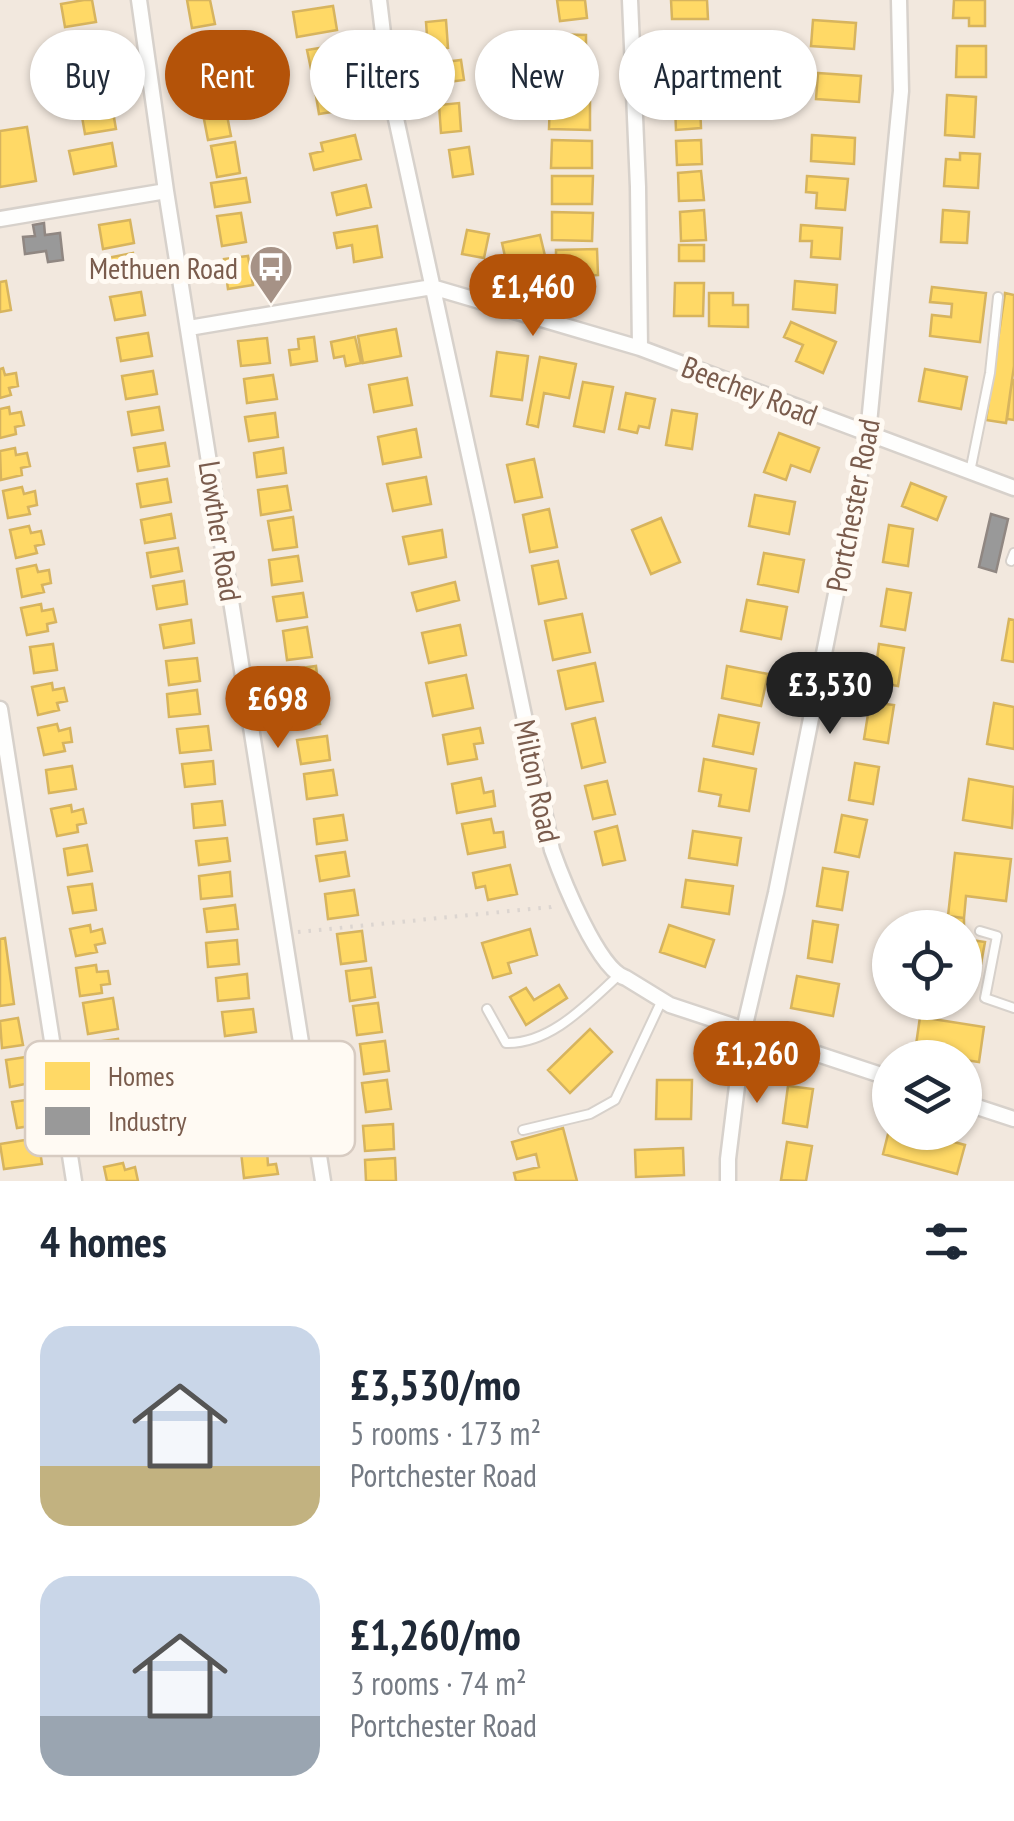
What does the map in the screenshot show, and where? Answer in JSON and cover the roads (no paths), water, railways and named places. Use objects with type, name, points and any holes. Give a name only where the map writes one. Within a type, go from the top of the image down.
[{"type":"street","name":"Lowther Road","points":[[139,0],[301,1041]]},
{"type":"street","points":[[380,0],[390,90],[432,287]]},
{"type":"street","points":[[630,0],[640,348]]},
{"type":"street","name":"Portchester Road","points":[[728,1181],[744,1029],[776,893],[868,434],[901,91],[899,0]]},
{"type":"street","points":[[0,219],[166,191]]},
{"type":"street","name":"Beechey Road","points":[[189,328],[432,287],[640,348],[1014,488]]},
{"type":"street","name":"Milton Road","points":[[432,287],[552,850],[569,899],[618,976],[670,1005],[872,1072]]},
{"type":"street","points":[[0,709],[52,1041]]},
{"type":"street","points":[[982,1109],[1014,1119]]},
{"type":"street","points":[[70,1156],[74,1181]]},
{"type":"street","name":"Lowther Road","points":[[319,1156],[323,1181]]},
{"type":"lane","points":[[970,472],[990,372],[998,297]]},
{"type":"lane","points":[[982,931],[997,936],[985,998],[1014,1008]]},
{"type":"lane","points":[[487,1009],[506,1043],[519,1043],[564,1024],[618,976]]},
{"type":"lane","points":[[522,1130],[590,1114],[616,1100],[662,1000]]},
{"type":"place","name":"Methuen Road","points":[[271,305]]}]
